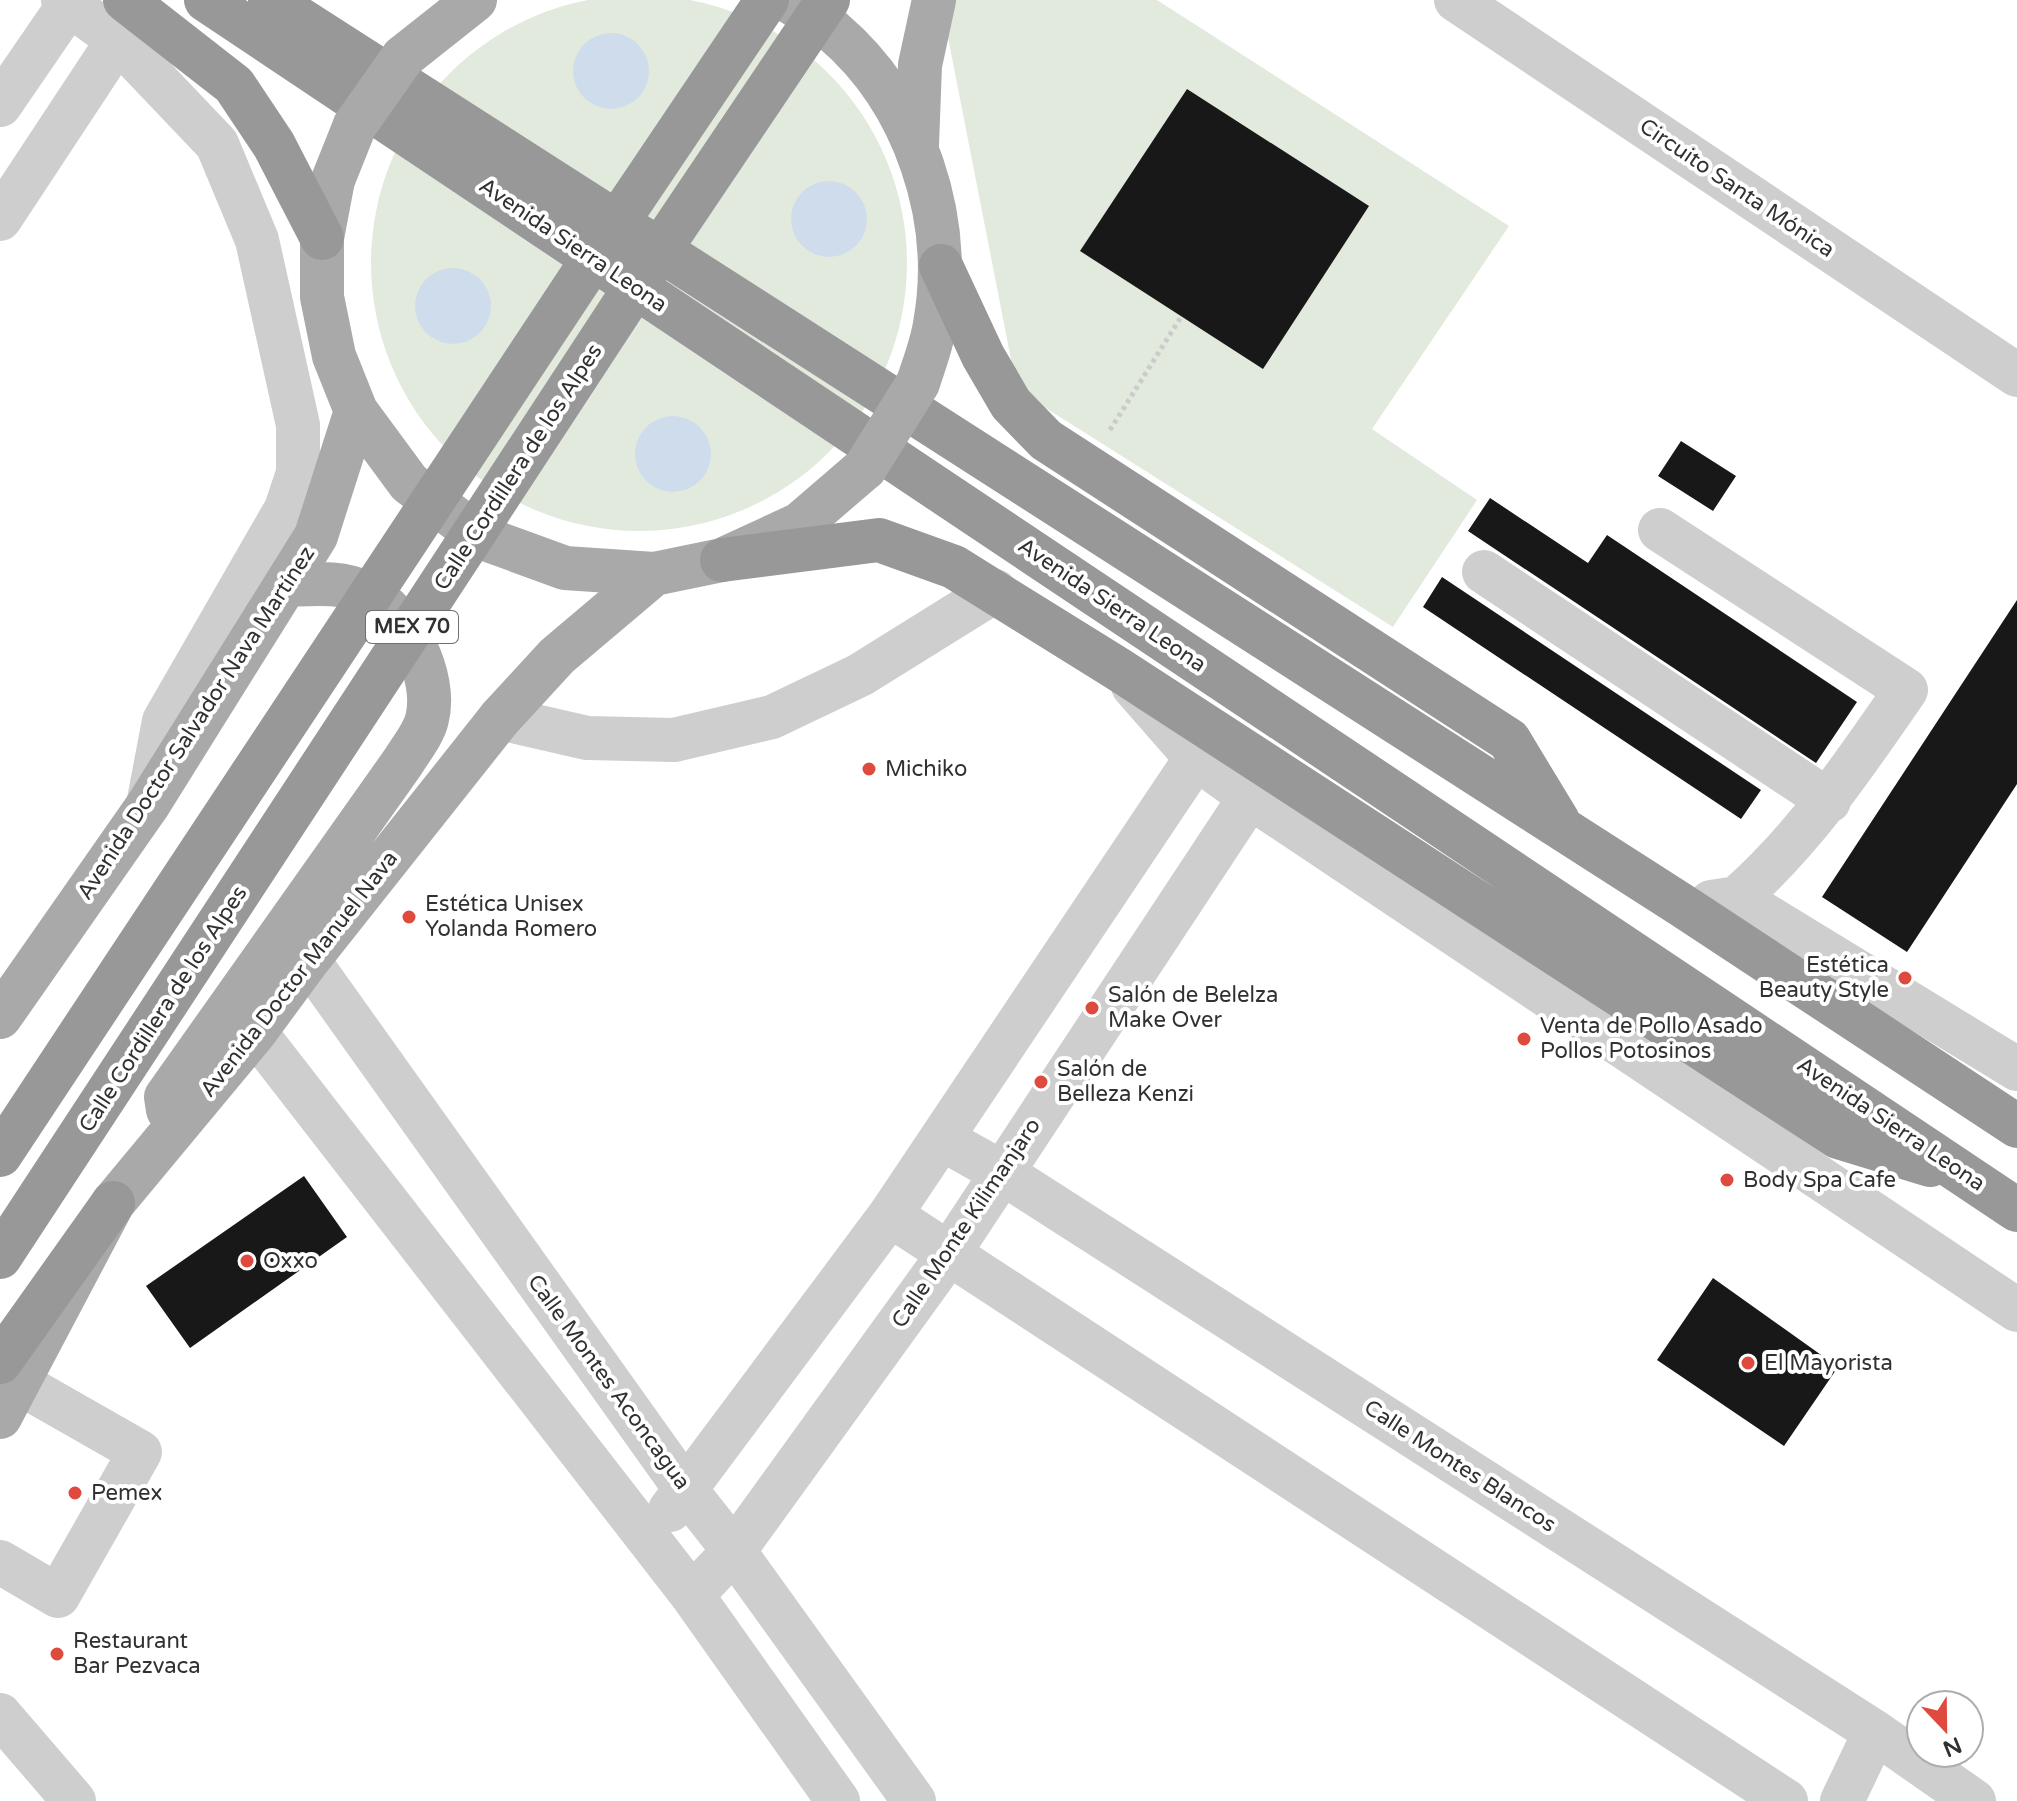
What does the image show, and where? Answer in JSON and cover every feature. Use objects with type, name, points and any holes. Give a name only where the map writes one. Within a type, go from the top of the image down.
[{"type":"highway","name":"Avenida Sierra Leona","points":[[206,0],[2017,1210]]},
{"type":"highway","name":"Avenida Sierra Leona","points":[[270,0],[1683,906],[2017,1126]]},
{"type":"highway","name":"MEX 70","points":[[0,1155],[767,0]]},
{"type":"highway","name":"Calle Cordillera de los Alpes","points":[[0,1257],[640,279],[828,0]]},
{"type":"highway","points":[[128,18],[234,85],[274,145],[322,238]]},
{"type":"highway","points":[[941,266],[983,356],[1011,404],[1046,440],[1509,740],[1564,830]]},
{"type":"highway","points":[[722,560],[879,540],[954,567],[1118,669],[1838,1137],[1972,1178]]},
{"type":"highway","points":[[6,1387],[113,1203]]},
{"type":"main road","points":[[467,1],[403,57],[355,125],[333,180],[322,238],[322,297],[334,356],[356,411],[409,483],[480,537],[565,568],[654,574],[722,560],[800,524],[865,468],[918,383],[935,326],[941,266],[934,211],[917,145],[882,84],[833,31],[787,0]]},
{"type":"main road","points":[[917,145],[920,65],[934,0]]},
{"type":"main road","name":"Avenida Doctor Salvador Nava Martínez","points":[[0,1017],[148,805],[316,536],[356,411]]},
{"type":"main road","name":"Avenida Doctor Manuel Nava","points":[[113,1203],[255,1032],[308,960],[500,718],[557,656],[654,574]]},
{"type":"main road","points":[[172,1132],[166,1097],[403,762],[427,720],[428,692],[418,650],[397,617],[367,593],[332,583],[287,585]]},
{"type":"street","name":"Circuito Santa Mónica","points":[[1456,0],[2017,375]]},
{"type":"street","points":[[0,105],[68,1],[128,18],[217,144],[257,240],[298,425],[298,473],[286,509],[164,721],[148,805]]},
{"type":"street","points":[[0,219],[128,18]]},
{"type":"street","points":[[1660,530],[1906,690],[1829,801],[1758,880],[1737,898],[1683,906]]},
{"type":"street","points":[[1484,572],[1829,801]]},
{"type":"street","points":[[500,718],[587,738],[674,740],[772,717],[860,675],[995,591]]},
{"type":"street","points":[[1118,669],[1196,758],[1250,797],[2017,1310]]},
{"type":"street","points":[[648,1539],[890,1215],[1196,758]]},
{"type":"street","name":"Calle Monte Kilimanjaro","points":[[692,1595],[734,1551],[948,1255],[1250,797]]},
{"type":"street","points":[[1737,898],[2017,1069]]},
{"type":"street","name":"Calle Montes Aconcagua","points":[[308,960],[686,1490],[734,1551],[914,1801]]},
{"type":"street","points":[[255,1032],[692,1595],[838,1801]]},
{"type":"street","name":"Calle Montes Blancos","points":[[942,1139],[1001,1172],[1875,1732],[1974,1801]]},
{"type":"street","points":[[890,1215],[1786,1801]]},
{"type":"street","points":[[0,1562],[58,1596],[140,1452],[6,1387]]},
{"type":"street","points":[[0,1715],[74,1801]]},
{"type":"street","points":[[1842,1801],[1875,1732]]},
{"type":"path","points":[[1088,465],[1181,317]]},
{"type":"shaded area","points":[[639,-5],[691,0],[742,15],[788,40],[829,73],[862,114],[887,160],[902,211],[907,263],[902,315],[887,366],[862,412],[829,453],[788,486],[742,511],[691,526],[639,531],[587,526],[536,511],[490,486],[449,453],[416,412],[391,366],[376,315],[371,263],[376,211],[391,160],[416,114],[449,73],[490,40],[536,15],[587,0]]},
{"type":"shaded area","points":[[956,0],[1157,0],[1509,226],[1372,429],[1477,500],[1393,627],[1017,390],[944,17]]},
{"type":"water","points":[[604,33],[618,33],[632,39],[643,50],[649,71],[646,86],[638,98],[618,109],[604,109],[590,103],[579,92],[573,78],[573,64],[579,50],[590,39]]},
{"type":"water","points":[[822,181],[836,181],[850,187],[861,198],[867,219],[864,234],[856,246],[836,257],[822,257],[808,251],[797,240],[791,226],[791,212],[797,198],[808,187]]},
{"type":"water","points":[[446,268],[460,268],[474,274],[485,285],[491,306],[488,321],[480,333],[460,344],[446,344],[432,338],[421,327],[415,313],[415,299],[421,285],[432,274]]},
{"type":"water","points":[[673,416],[688,419],[700,427],[708,439],[711,454],[708,469],[700,481],[688,489],[673,492],[658,489],[646,481],[638,469],[635,454],[638,439],[646,427],[658,419]]},
{"type":"building","points":[[1187,89],[1369,206],[1263,369],[1080,251]]},
{"type":"building","points":[[1681,441],[1736,476],[1713,511],[1658,476]]},
{"type":"building","points":[[1490,498],[1588,563],[1607,535],[1857,702],[1816,763],[1468,531]]},
{"type":"building","points":[[1442,577],[1761,790],[1741,819],[1423,607]]},
{"type":"building","points":[[2017,600],[2017,784],[1907,952],[1822,897]]},
{"type":"building","name":"Oxxo","points":[[304,1176],[347,1237],[190,1348],[146,1286]]},
{"type":"building","name":"El Mayorista","points":[[1713,1278],[1838,1367],[1784,1446],[1657,1360]]},
{"type":"place","name":"Michiko","points":[[869,769]]},
{"type":"place","name":"Estética Unisex Yolanda Romero","points":[[409,917]]},
{"type":"place","name":"Estética Beauty Style","points":[[1905,978]]},
{"type":"place","name":"Salón de Belelza Make Over","points":[[1092,1008]]},
{"type":"place","name":"Venta de Pollo Asado Pollos Potosinos","points":[[1524,1039]]},
{"type":"place","name":"Salón de Belleza Kenzi","points":[[1041,1082]]},
{"type":"place","name":"Body Spa Cafe","points":[[1727,1180]]},
{"type":"place","name":"Oxxo","points":[[247,1261]]},
{"type":"place","name":"El Mayorista","points":[[1748,1363]]},
{"type":"place","name":"Pemex","points":[[75,1493]]},
{"type":"place","name":"Restaurant Bar Pezvaca","points":[[57,1654]]}]
